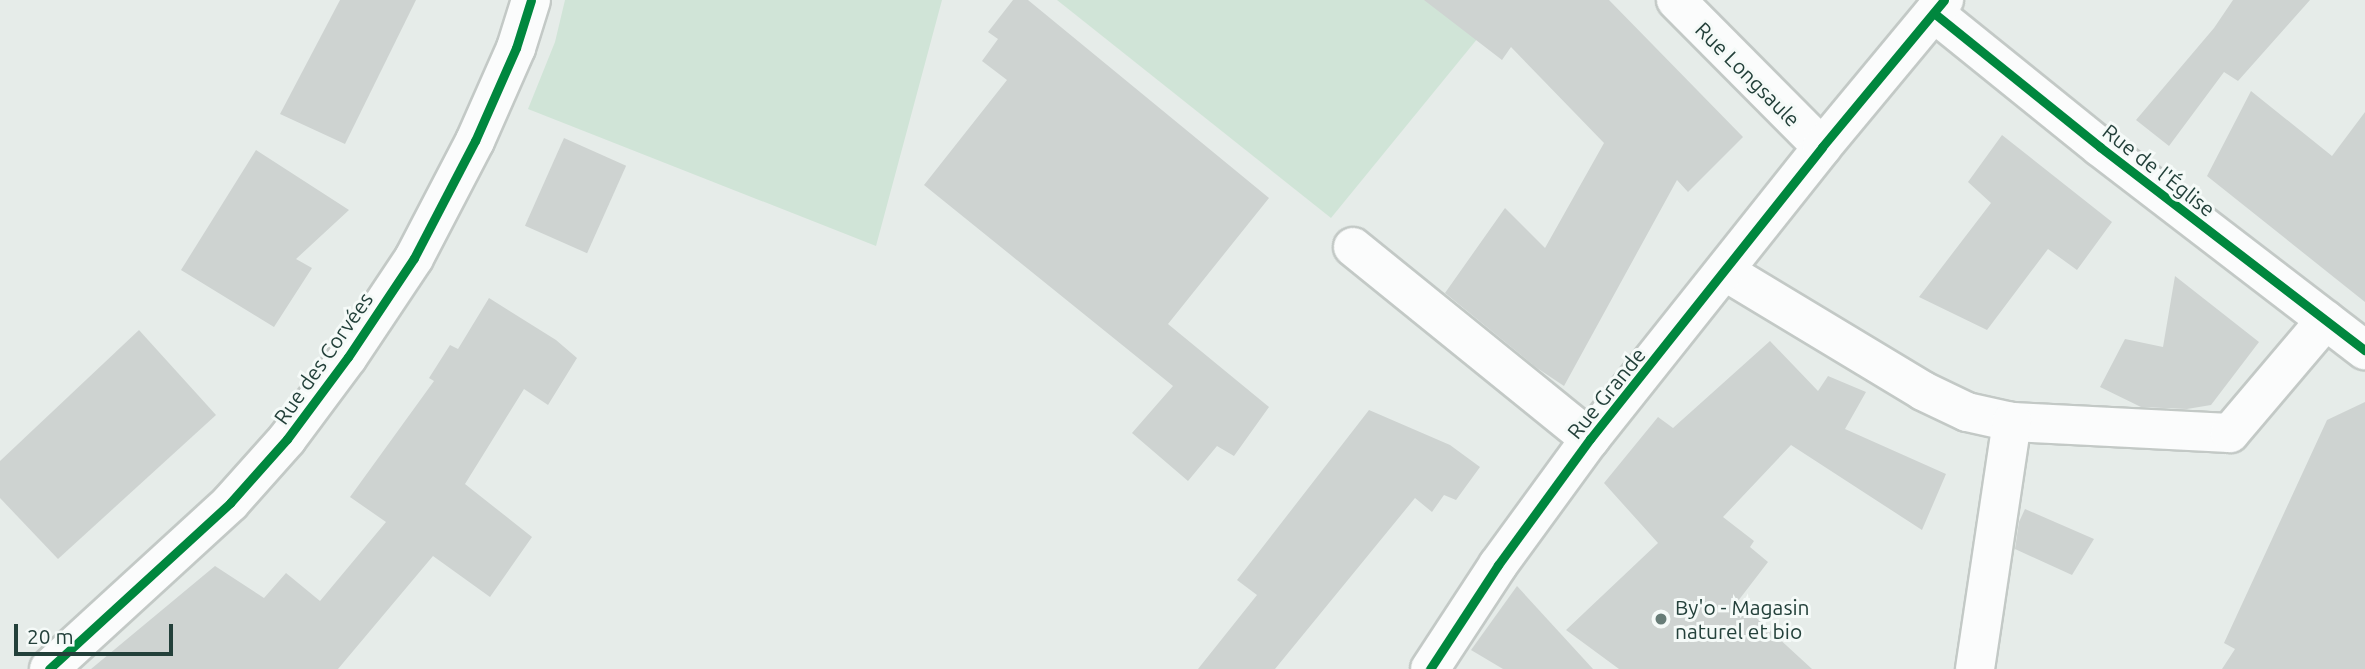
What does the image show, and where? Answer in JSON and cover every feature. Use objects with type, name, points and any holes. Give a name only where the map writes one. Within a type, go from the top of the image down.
[{"type":"street","name":"Rue des Corvées","points":[[49,669],[230,503],[287,439],[348,357],[414,258],[469,153],[516,48],[531,0]]},
{"type":"street","name":"Rue Longsaule","points":[[1676,0],[1822,147]]},
{"type":"street","name":"Rue Grande","points":[[1430,669],[1498,565],[1590,439],[1726,272],[1822,147],[1939,7]]},
{"type":"street","name":"Rue de l'Église","points":[[1939,7],[2100,147],[2365,350]]},
{"type":"street","points":[[1353,247],[1590,439]]},
{"type":"street","points":[[1726,272],[1923,391],[1967,412],[2012,422],[2230,433],[2326,320]]},
{"type":"street","points":[[1975,669],[2012,422]]},
{"type":"green space","points":[[565,0],[942,0],[876,246],[528,109],[555,42]]},
{"type":"green space","points":[[1057,0],[1509,0],[1331,218]]},
{"type":"building","points":[[340,0],[416,0],[345,144],[280,114]]},
{"type":"building","points":[[1013,0],[1028,0],[1269,198],[1168,324],[1269,407],[1234,456],[1217,446],[1188,481],[1132,433],[1173,386],[924,185],[1007,80],[982,61],[998,39],[988,32]]},
{"type":"building","points":[[1424,0],[1609,0],[1743,137],[1688,192],[1677,180],[1564,386],[1537,368],[1445,293],[1505,208],[1545,248],[1604,143],[1511,47],[1502,60]]},
{"type":"building","points":[[2233,0],[2310,0],[2238,81],[2224,72],[2169,146],[2136,120],[2214,28]]},
{"type":"building","points":[[2251,91],[2332,156],[2365,112],[2365,302],[2207,176]]},
{"type":"building","points":[[2002,135],[2112,222],[2077,270],[2048,249],[1987,330],[1919,297],[1991,203],[1968,182]]},
{"type":"building","points":[[564,138],[626,166],[587,253],[525,226]]},
{"type":"building","points":[[256,150],[349,210],[296,259],[312,268],[274,327],[181,270]]},
{"type":"building","points":[[2175,276],[2259,342],[2211,405],[2187,409],[2141,407],[2100,387],[2125,339],[2163,347]]},
{"type":"building","points":[[489,298],[556,340],[577,358],[548,405],[524,389],[465,484],[532,537],[490,597],[433,556],[338,669],[91,669],[215,566],[264,598],[286,573],[320,601],[386,522],[350,497],[434,381],[429,378],[450,345],[458,349]]},
{"type":"building","points":[[139,330],[216,415],[58,559],[0,498],[0,461]]},
{"type":"building","points":[[1770,341],[1818,391],[1828,376],[1866,392],[1845,429],[1946,474],[1922,530],[1791,445],[1723,517],[1754,541],[1750,547],[1768,562],[1738,601],[1812,669],[1619,669],[1566,630],[1658,543],[1604,483],[1658,417],[1673,428]]},
{"type":"building","points":[[2365,402],[2365,669],[2222,669],[2235,649],[2224,643],[2327,420]]},
{"type":"building","points":[[1369,410],[1450,445],[1480,467],[1456,500],[1444,495],[1432,512],[1415,498],[1275,669],[1198,669],[1257,595],[1237,580]]},
{"type":"building","points":[[2025,509],[2094,539],[2072,575],[2015,549],[2019,522]]},
{"type":"building","points":[[1517,586],[1593,669],[1503,669],[1471,650]]},
{"type":"cycle path","points":[[49,669],[230,503],[287,439],[348,357],[414,258],[475,141],[516,48],[531,0]]},
{"type":"cycle path","points":[[1430,669],[1498,565],[1590,439],[1822,147],[1944,0]]},
{"type":"cycle path","points":[[1934,13],[2100,147],[2365,350]]},
{"type":"place","name":"By'o - Magasin naturel et bio","points":[[1661,619]]}]
